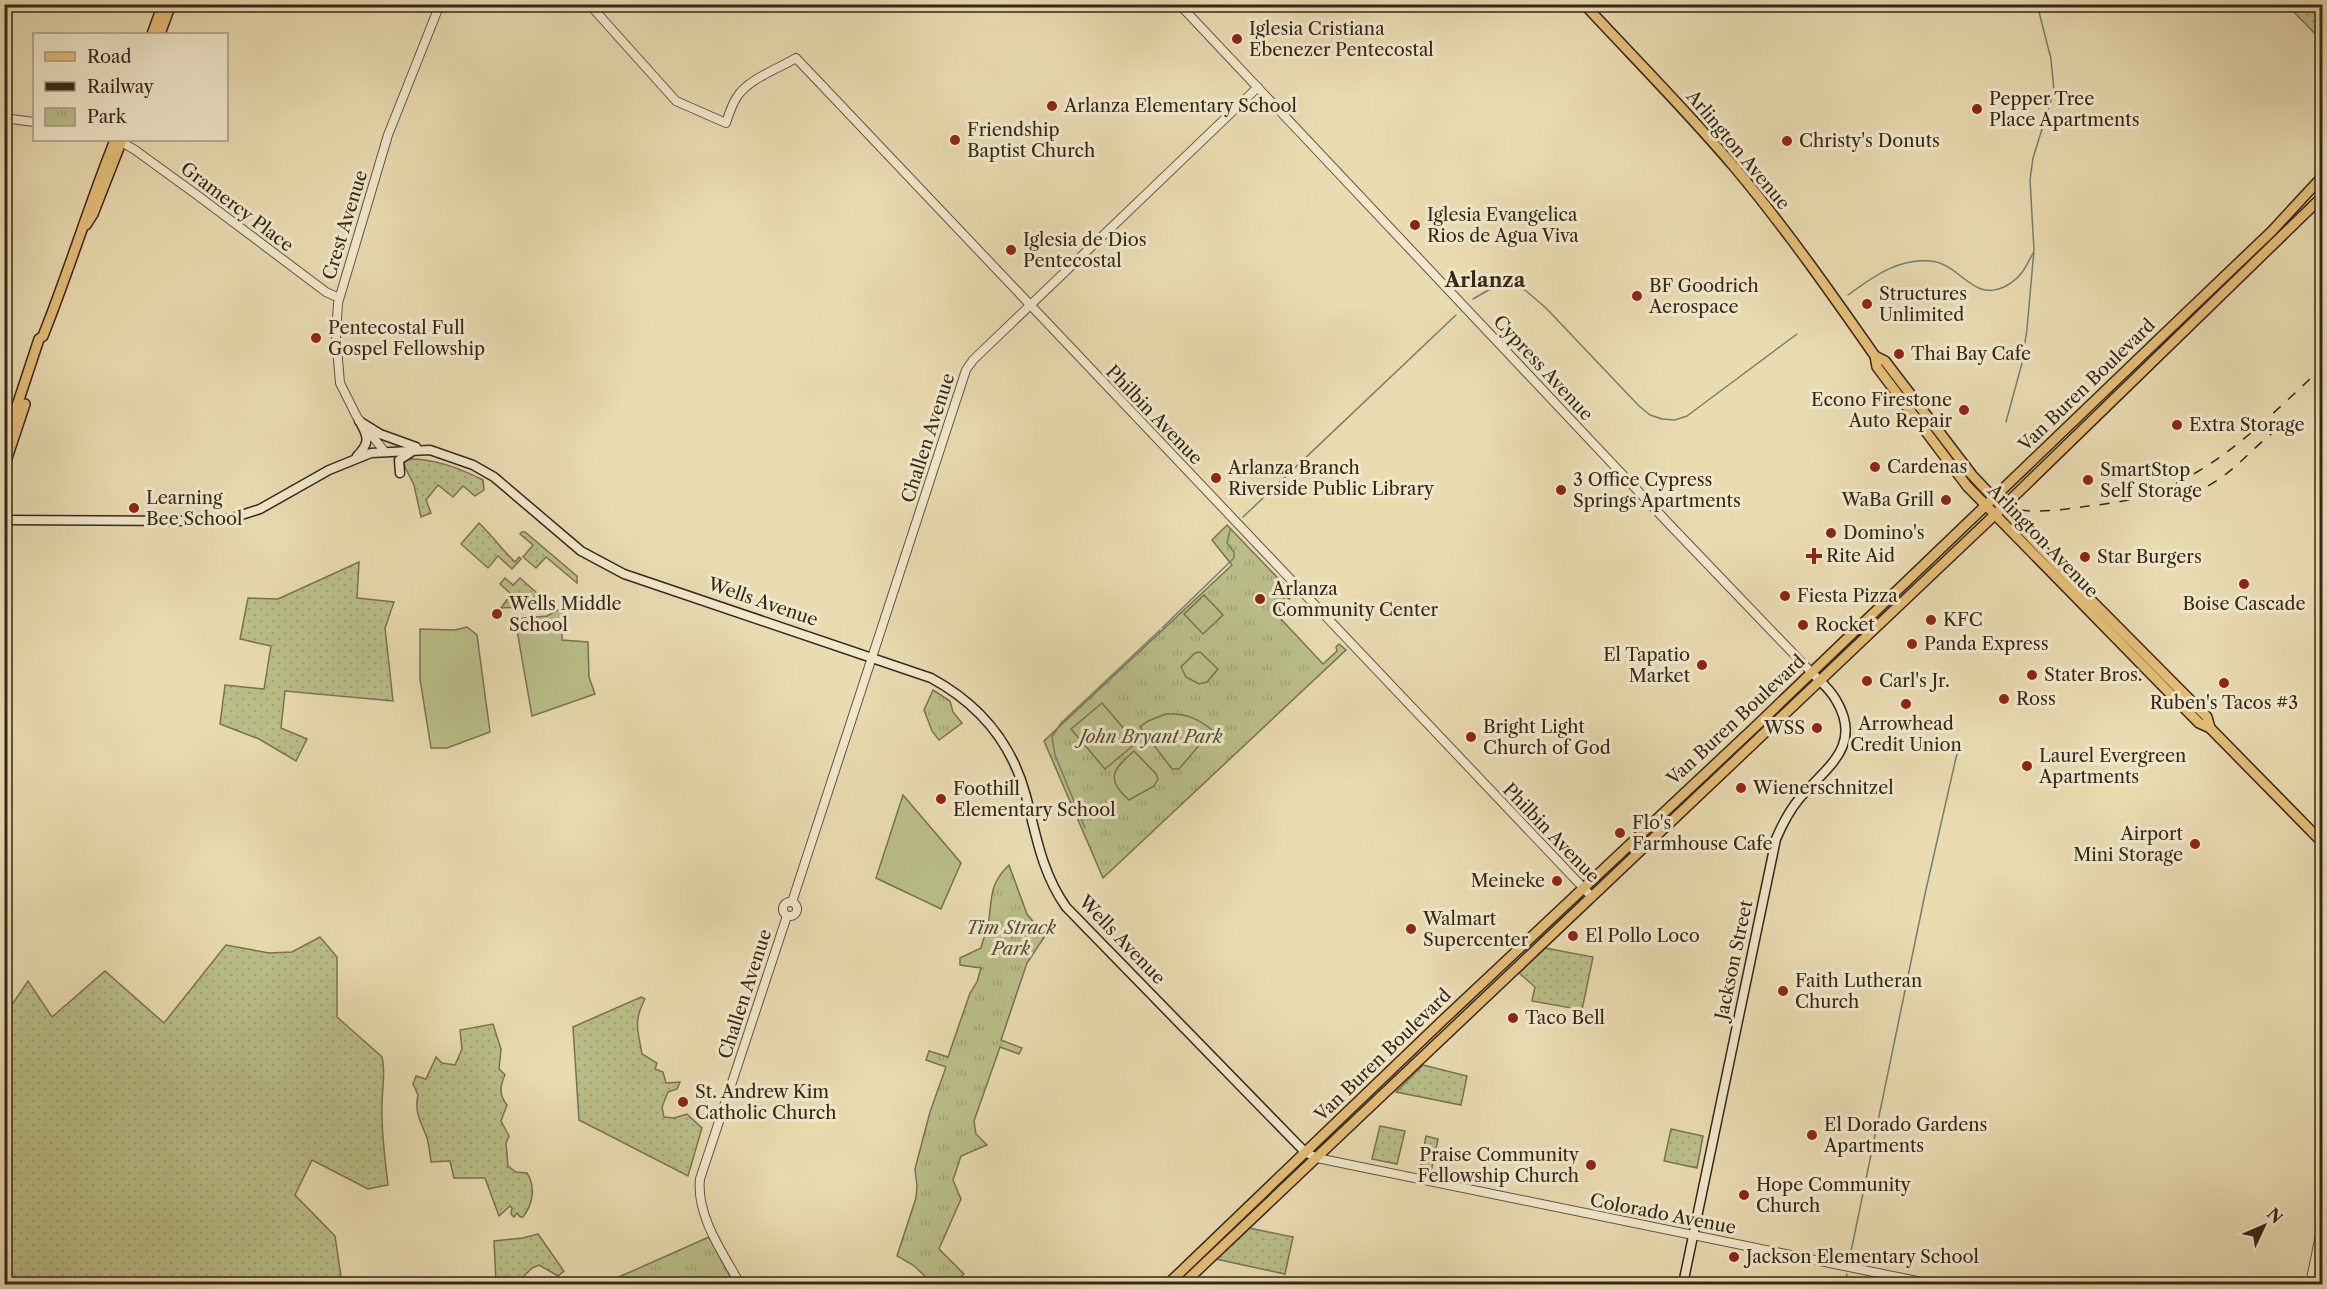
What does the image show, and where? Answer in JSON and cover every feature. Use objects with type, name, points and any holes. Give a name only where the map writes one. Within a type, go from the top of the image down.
[{"type":"main road","points":[[152,33],[163,4]]},
{"type":"main road","points":[[160,33],[171,4]]},
{"type":"main road","name":"Arlington Avenue","points":[[1584,4],[1671,96],[1738,172],[1824,285],[1875,356],[1877,367],[1958,476],[2199,723],[2210,728],[2322,842]]},
{"type":"main road","points":[[4,445],[39,339],[43,336],[86,213],[119,141]]},
{"type":"main road","name":"Van Buren Boulevard","points":[[1168,1284],[2264,239],[2322,177]]},
{"type":"main road","name":"Van Buren Boulevard","points":[[1183,1284],[2003,507],[2322,197]]},
{"type":"main road","points":[[4,467],[45,342],[43,336]]},
{"type":"main road","name":"Arlington Avenue","points":[[1875,356],[1885,361],[1918,406],[1993,497],[2071,580],[2207,717],[2210,728]]},
{"type":"main road","points":[[1893,388],[1899,386],[1918,406]]},
{"type":"main road","points":[[359,421],[384,436],[421,450]]},
{"type":"main road","points":[[354,459],[368,443],[368,436],[359,421]]},
{"type":"main road","points":[[400,473],[401,458],[421,450]]},
{"type":"main road","name":"Wells Avenue","points":[[4,520],[191,521],[229,519],[260,509],[329,470],[354,459],[371,453],[421,450],[473,465],[494,477],[581,551],[624,574],[914,671],[950,689],[986,719],[1003,741],[1016,766],[1047,874],[1054,891],[1066,907],[1305,1152],[1317,1158]]},
{"type":"main road","points":[[1923,581],[1926,571],[1937,560],[1941,547]]},
{"type":"main road","points":[[1889,614],[1895,601],[1914,582],[1915,573]]},
{"type":"main road","name":"Jackson Street","points":[[1683,1284],[1776,839],[1792,808],[1829,769],[1843,747],[1844,734],[1840,708],[1831,693],[1811,672]]},
{"type":"main road","points":[[1700,777],[1708,786]]},
{"type":"main road","points":[[1351,1125],[1357,1111],[1387,1082],[1392,1069]]},
{"type":"street","name":"Crest Avenue","points":[[385,452],[359,421],[339,383],[336,336],[339,298],[388,135],[440,4]]},
{"type":"street","name":"Philbin Avenue","points":[[589,4],[676,101],[726,123],[735,98],[743,89],[753,81],[796,58],[1592,897]]},
{"type":"street","name":"Cypress Avenue","points":[[1179,4],[1811,672]]},
{"type":"street","name":"Challen Avenue","points":[[740,1284],[710,1228],[701,1203],[700,1179],[787,915],[783,907],[786,903],[792,902],[966,370],[973,360],[1029,305],[1258,87]]},
{"type":"street","points":[[4,118],[33,122]]},
{"type":"street","name":"Gramercy Place","points":[[120,141],[246,231],[326,292],[339,298]]},
{"type":"street","name":"Colorado Avenue","points":[[1317,1158],[1932,1284]]},
{"type":"street","points":[[2310,1284],[2322,1225]]},
{"type":"green space","points":[[2287,5],[2322,5],[2322,41]]},
{"type":"green space","points":[[406,459],[436,462],[465,472],[483,480],[484,490],[475,496],[463,486],[453,497],[438,485],[426,500],[431,513],[421,517],[414,485],[403,463]]},
{"type":"green space","points":[[479,523],[515,562],[519,557],[521,559],[512,569],[498,556],[488,568],[461,544]]},
{"type":"green space","name":"John Bryant Park","points":[[1227,525],[1294,595],[1289,599],[1286,597],[1278,605],[1282,615],[1280,618],[1323,664],[1337,651],[1336,647],[1339,644],[1346,650],[1103,878],[1044,741],[1232,565],[1212,540]]},
{"type":"green space","points":[[525,532],[577,576],[577,583],[546,557],[536,568],[523,557],[533,545],[520,534]]},
{"type":"green space","points":[[359,562],[357,598],[394,602],[385,628],[393,701],[285,691],[281,728],[307,739],[296,761],[259,739],[220,724],[225,685],[264,689],[271,646],[240,639],[248,598],[278,599]]},
{"type":"green space","points":[[505,578],[513,585],[520,578],[537,593],[534,597],[546,606],[501,608],[511,594],[500,584]]},
{"type":"green space","points":[[1204,595],[1223,615],[1203,634],[1184,614]]},
{"type":"green space","points":[[562,608],[562,640],[588,642],[589,677],[595,694],[532,716],[515,619],[547,616]]},
{"type":"green space","points":[[467,627],[477,635],[490,732],[447,748],[431,748],[420,679],[420,629],[455,630]]},
{"type":"green space","points":[[1200,652],[1218,669],[1207,682],[1199,684],[1186,677],[1181,667],[1195,653]]},
{"type":"green space","points":[[933,690],[950,701],[953,712],[962,723],[939,740],[932,731],[924,710]]},
{"type":"green space","points":[[1102,703],[1136,743],[1105,769],[1071,729]]},
{"type":"green space","points":[[1166,714],[1190,717],[1212,730],[1179,769],[1172,769],[1140,727]]},
{"type":"green space","points":[[1134,751],[1158,779],[1154,786],[1129,800],[1121,793],[1114,780],[1121,763]]},
{"type":"green space","points":[[903,795],[961,863],[941,909],[876,878]]},
{"type":"green space","name":"Tim Strack Park","points":[[1009,865],[1027,914],[1045,936],[1027,963],[1001,1040],[1022,1048],[1019,1054],[1000,1047],[974,1121],[976,1134],[987,1145],[961,1156],[953,1180],[961,1199],[939,1249],[964,1274],[953,1284],[928,1284],[928,1279],[913,1265],[897,1256],[916,1198],[915,1169],[930,1112],[946,1067],[926,1060],[929,1051],[948,1057],[981,968],[960,965],[960,958],[981,948],[995,884]]},
{"type":"green space","points":[[320,937],[337,957],[337,1017],[382,1057],[384,1069],[382,1125],[388,1185],[368,1189],[312,1160],[295,1195],[335,1236],[342,1284],[9,1284],[4,1270],[5,1015],[28,981],[52,1017],[105,971],[164,1023],[226,945],[269,953],[292,952]]},
{"type":"green space","points":[[1545,948],[1593,957],[1582,1010],[1532,1001],[1535,987],[1519,973]]},
{"type":"green space","points":[[641,997],[645,999],[638,1020],[642,1054],[657,1063],[655,1069],[663,1072],[666,1083],[680,1082],[677,1089],[668,1092],[662,1107],[664,1117],[674,1118],[687,1114],[702,1128],[688,1176],[579,1120],[573,1027]]},
{"type":"green space","points":[[493,1024],[501,1049],[499,1069],[505,1075],[501,1090],[507,1105],[501,1121],[509,1136],[506,1143],[508,1166],[516,1172],[527,1173],[532,1184],[531,1201],[523,1217],[517,1213],[514,1217],[510,1206],[499,1216],[485,1178],[454,1178],[450,1161],[431,1162],[427,1138],[418,1112],[418,1095],[413,1084],[416,1076],[426,1079],[436,1057],[442,1063],[455,1065],[462,1049],[460,1030]]},
{"type":"green space","points":[[1423,1065],[1467,1076],[1461,1105],[1396,1092]]},
{"type":"green space","points":[[1380,1126],[1405,1131],[1397,1164],[1372,1159]]},
{"type":"green space","points":[[1671,1129],[1703,1136],[1697,1168],[1664,1161]]},
{"type":"green space","points":[[1426,1136],[1438,1139],[1431,1172],[1420,1169]]},
{"type":"green space","points":[[1249,1228],[1293,1237],[1285,1274],[1216,1259]]},
{"type":"green space","points":[[538,1234],[564,1271],[558,1276],[539,1265],[532,1268],[516,1284],[496,1284],[494,1241]]},
{"type":"green space","points":[[709,1237],[734,1284],[603,1284]]},
{"type":"waterway","points":[[2006,422],[2022,363],[2027,329],[2034,250],[2030,180],[2033,158],[2054,91],[2051,59],[2037,4]]},
{"type":"waterway","points":[[1848,295],[1886,270],[1918,261],[1940,263],[1974,286],[1983,290],[1993,290],[2010,284],[2018,277],[2033,253]]},
{"type":"waterway","points":[[1473,299],[1492,288],[1509,285],[1525,290],[1546,308],[1639,406],[1650,415],[1662,419],[1675,420],[1687,416],[1797,334]]},
{"type":"waterway","points":[[1243,517],[1456,315]]},
{"type":"waterway","points":[[1162,628],[1234,558],[1234,552],[1227,543],[1230,530]]},
{"type":"waterway","points":[[1085,828],[1055,755],[1052,737],[1061,723],[1160,630]]},
{"type":"waterway","points":[[1849,1261],[1925,894],[1958,749]]},
{"type":"waterway","points":[[1844,1284],[1847,1274]]},
{"type":"railway","points":[[2020,510],[2054,510],[2115,502],[2168,487],[2193,474],[2239,443],[2322,368]]},
{"type":"railway","points":[[2150,499],[2171,497],[2204,488],[2230,471],[2275,431],[2304,415]]},
{"type":"place","name":"Iglesia Cristiana Ebenezer Pentecostal","points":[[1237,39]]},
{"type":"place","name":"Arlanza Elementary School","points":[[1052,106]]},
{"type":"place","name":"Pepper Tree Place Apartments","points":[[1977,109]]},
{"type":"place","name":"Friendship Baptist Church","points":[[955,140]]},
{"type":"place","name":"Christy's Donuts","points":[[1787,141]]},
{"type":"place","name":"Iglesia Evangelica Rios de Agua Viva","points":[[1415,225]]},
{"type":"place","name":"Iglesia de Dios Pentecostal","points":[[1011,250]]},
{"type":"place","name":"BF Goodrich Aerospace","points":[[1637,296]]},
{"type":"place","name":"Structures Unlimited","points":[[1867,304]]},
{"type":"place","name":"Pentecostal Full Gospel Fellowship","points":[[316,338]]},
{"type":"place","name":"Thai Bay Cafe","points":[[1899,354]]},
{"type":"place","name":"Econo Firestone Auto Repair","points":[[1964,410]]},
{"type":"place","name":"Extra Storage","points":[[2177,425]]},
{"type":"place","name":"Cardenas","points":[[1875,467]]},
{"type":"place","name":"Arlanza Branch Riverside Public Library","points":[[1216,478]]},
{"type":"place","name":"SmartStop Self Storage","points":[[2088,480]]},
{"type":"place","name":"3 Office Cypress Springs Apartments","points":[[1561,490]]},
{"type":"place","name":"WaBa Grill","points":[[1946,500]]},
{"type":"place","name":"Learning Bee School","points":[[134,508]]},
{"type":"place","name":"Domino's","points":[[1831,533]]},
{"type":"place","name":"Rite Aid","points":[[1814,556]]},
{"type":"place","name":"Star Burgers","points":[[2085,557]]},
{"type":"place","name":"Boise Cascade","points":[[2244,584]]},
{"type":"place","name":"Fiesta Pizza","points":[[1785,596]]},
{"type":"place","name":"Arlanza Community Center","points":[[1260,599]]},
{"type":"place","name":"Wells Middle School","points":[[497,614]]},
{"type":"place","name":"KFC","points":[[1931,620]]},
{"type":"place","name":"Rocket","points":[[1803,625]]},
{"type":"place","name":"Panda Express","points":[[1912,644]]},
{"type":"place","name":"El Tapatio Market","points":[[1702,665]]},
{"type":"place","name":"Stater Bros.","points":[[2032,675]]},
{"type":"place","name":"Carl's Jr.","points":[[1867,681]]},
{"type":"place","name":"Ruben's Tacos #3","points":[[2224,683]]},
{"type":"place","name":"Ross","points":[[2004,699]]},
{"type":"place","name":"Arrowhead Credit Union","points":[[1906,704]]},
{"type":"place","name":"WSS","points":[[1817,728]]},
{"type":"place","name":"Bright Light Church of God","points":[[1471,737]]},
{"type":"place","name":"Laurel Evergreen Apartments","points":[[2027,766]]},
{"type":"place","name":"Wienerschnitzel","points":[[1741,788]]},
{"type":"place","name":"Foothill Elementary School","points":[[941,799]]},
{"type":"place","name":"Flo's Farmhouse Cafe","points":[[1620,833]]},
{"type":"place","name":"Airport Mini Storage","points":[[2195,844]]},
{"type":"place","name":"Meineke","points":[[1557,881]]},
{"type":"place","name":"Walmart Supercenter","points":[[1411,929]]},
{"type":"place","name":"El Pollo Loco","points":[[1573,936]]},
{"type":"place","name":"Faith Lutheran Church","points":[[1783,991]]},
{"type":"place","name":"Taco Bell","points":[[1513,1018]]},
{"type":"place","name":"St. Andrew Kim Catholic Church","points":[[683,1102]]},
{"type":"place","name":"El Dorado Gardens Apartments","points":[[1812,1135]]},
{"type":"place","name":"Praise Community Fellowship Church","points":[[1591,1165]]},
{"type":"place","name":"Hope Community Church","points":[[1744,1195]]},
{"type":"place","name":"Jackson Elementary School","points":[[1734,1257]]},
{"type":"district","name":"Arlanza","points":[[1485,280]]}]
